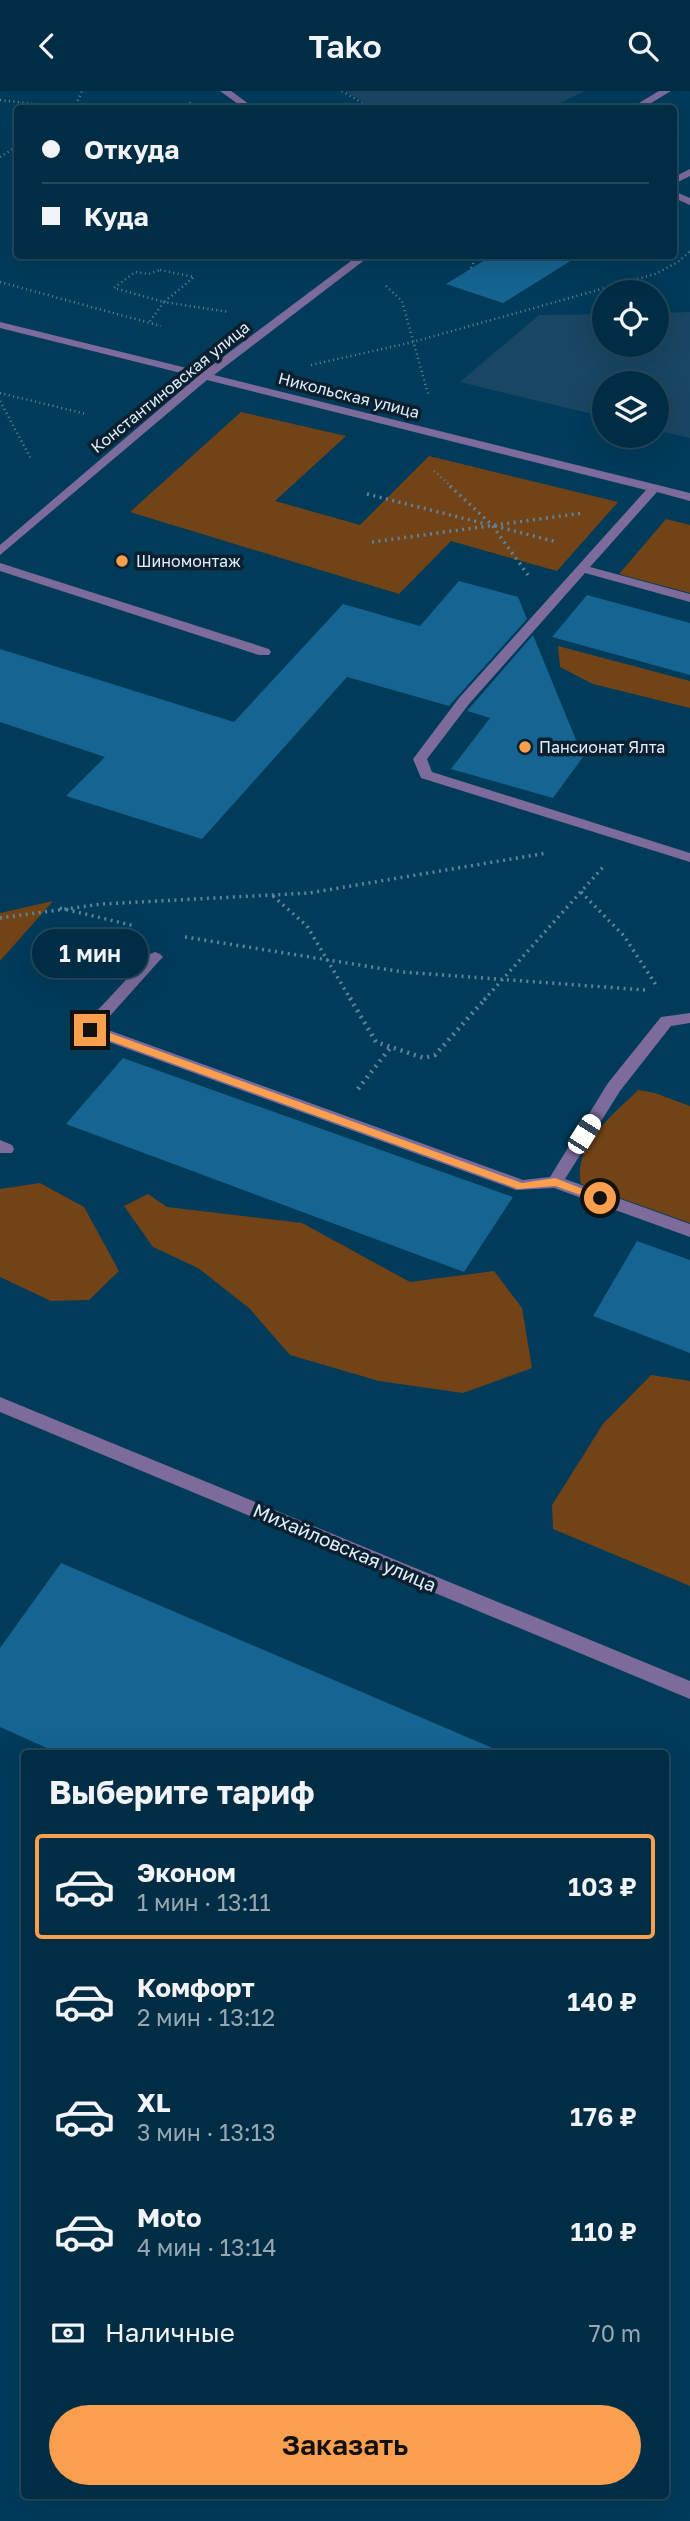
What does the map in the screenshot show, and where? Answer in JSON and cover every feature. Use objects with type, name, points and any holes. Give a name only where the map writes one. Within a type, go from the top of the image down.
[{"type":"street","points":[[225,91],[246,105]]},
{"type":"street","points":[[640,105],[666,91]]},
{"type":"street","name":"Константиновская улица","points":[[0,551],[206,376],[361,259]]},
{"type":"street","name":"Никольская улица","points":[[0,324],[690,497]]},
{"type":"street","points":[[654,488],[464,701],[420,759],[426,775],[690,858]]},
{"type":"street","points":[[0,567],[264,652]]},
{"type":"street","points":[[581,568],[690,598]]},
{"type":"street","points":[[155,957],[90,1030],[522,1187],[555,1182],[690,1231]]},
{"type":"street","points":[[555,1182],[614,1087],[666,1021],[690,1018]]},
{"type":"street","name":"Михайловская улица","points":[[0,1403],[690,1690]]},
{"type":"path","points":[[342,91],[365,105]]},
{"type":"path","points":[[0,100],[47,105]]},
{"type":"path","points":[[305,366],[412,342],[655,274],[678,262],[690,251]]},
{"type":"path","points":[[471,268],[475,259]]},
{"type":"path","points":[[150,321],[164,302],[194,277],[160,270],[149,274],[135,272],[114,288],[164,302],[239,313]]},
{"type":"path","points":[[0,282],[150,321],[170,330]]},
{"type":"path","points":[[386,286],[402,301],[429,399]]},
{"type":"path","points":[[0,393],[86,414]]},
{"type":"path","points":[[0,401],[31,460]]},
{"type":"path","points":[[429,466],[492,525],[549,605]]},
{"type":"path","points":[[367,494],[595,553]]},
{"type":"path","points":[[372,541],[639,506]]},
{"type":"path","points":[[0,918],[60,908],[273,896],[339,889],[565,850],[596,829]]},
{"type":"path","points":[[273,896],[307,926],[376,1042],[424,1058],[435,1055],[604,866],[594,862]]},
{"type":"path","points":[[178,936],[403,972],[660,992],[635,946],[613,920],[581,892]]},
{"type":"path","points":[[60,908],[138,927]]},
{"type":"path","points":[[335,1119],[390,1048]]},
{"type":"shaded area","points":[[345,91],[585,91],[556,105],[368,105]]},
{"type":"shaded area","points":[[690,312],[690,438],[669,433],[669,371],[592,371],[592,414],[460,382],[539,315],[592,314],[592,357],[669,357],[669,313]]},
{"type":"shaded area","points":[[241,412],[346,436],[275,501],[360,525],[429,456],[618,502],[557,571],[451,541],[399,594],[130,512]]},
{"type":"shaded area","points":[[666,519],[690,525],[690,593],[619,574]]},
{"type":"shaded area","points":[[558,646],[690,681],[690,708],[593,684],[560,667]]},
{"type":"shaded area","points":[[53,901],[0,961],[0,913]]},
{"type":"shaded area","points":[[638,1090],[655,1093],[690,1106],[690,1223],[581,1184],[580,1170],[589,1144],[607,1120]]},
{"type":"shaded area","points":[[40,1183],[84,1207],[119,1271],[89,1300],[51,1301],[0,1277],[0,1189]]},
{"type":"shaded area","points":[[148,1194],[167,1207],[302,1223],[410,1282],[494,1271],[522,1308],[532,1368],[463,1393],[379,1381],[290,1355],[249,1308],[198,1268],[153,1247],[124,1206]]},
{"type":"shaded area","points":[[651,1375],[690,1381],[690,1586],[553,1529],[552,1505],[603,1424]]},
{"type":"building","points":[[487,259],[574,259],[503,303],[446,284]]},
{"type":"building","points":[[459,581],[518,597],[527,619],[449,706],[347,677],[202,839],[66,796],[105,757],[0,722],[0,649],[234,722],[343,604],[420,626]]},
{"type":"building","points":[[587,595],[690,623],[690,675],[552,637]]},
{"type":"building","points":[[533,635],[583,757],[553,798],[451,769],[490,718],[467,711]]},
{"type":"building","points":[[123,1058],[513,1197],[464,1272],[66,1124]]},
{"type":"building","points":[[637,1241],[690,1260],[690,1353],[593,1316]]},
{"type":"building","points":[[61,1563],[497,1750],[51,1750],[0,1727],[0,1648]]},
{"type":"place","name":"Шиномонтаж","points":[[122,561]]},
{"type":"place","name":"Пансионат Ялта","points":[[525,747]]},
{"type":"route","points":[[90,1030],[522,1187],[555,1182],[600,1198]]}]
